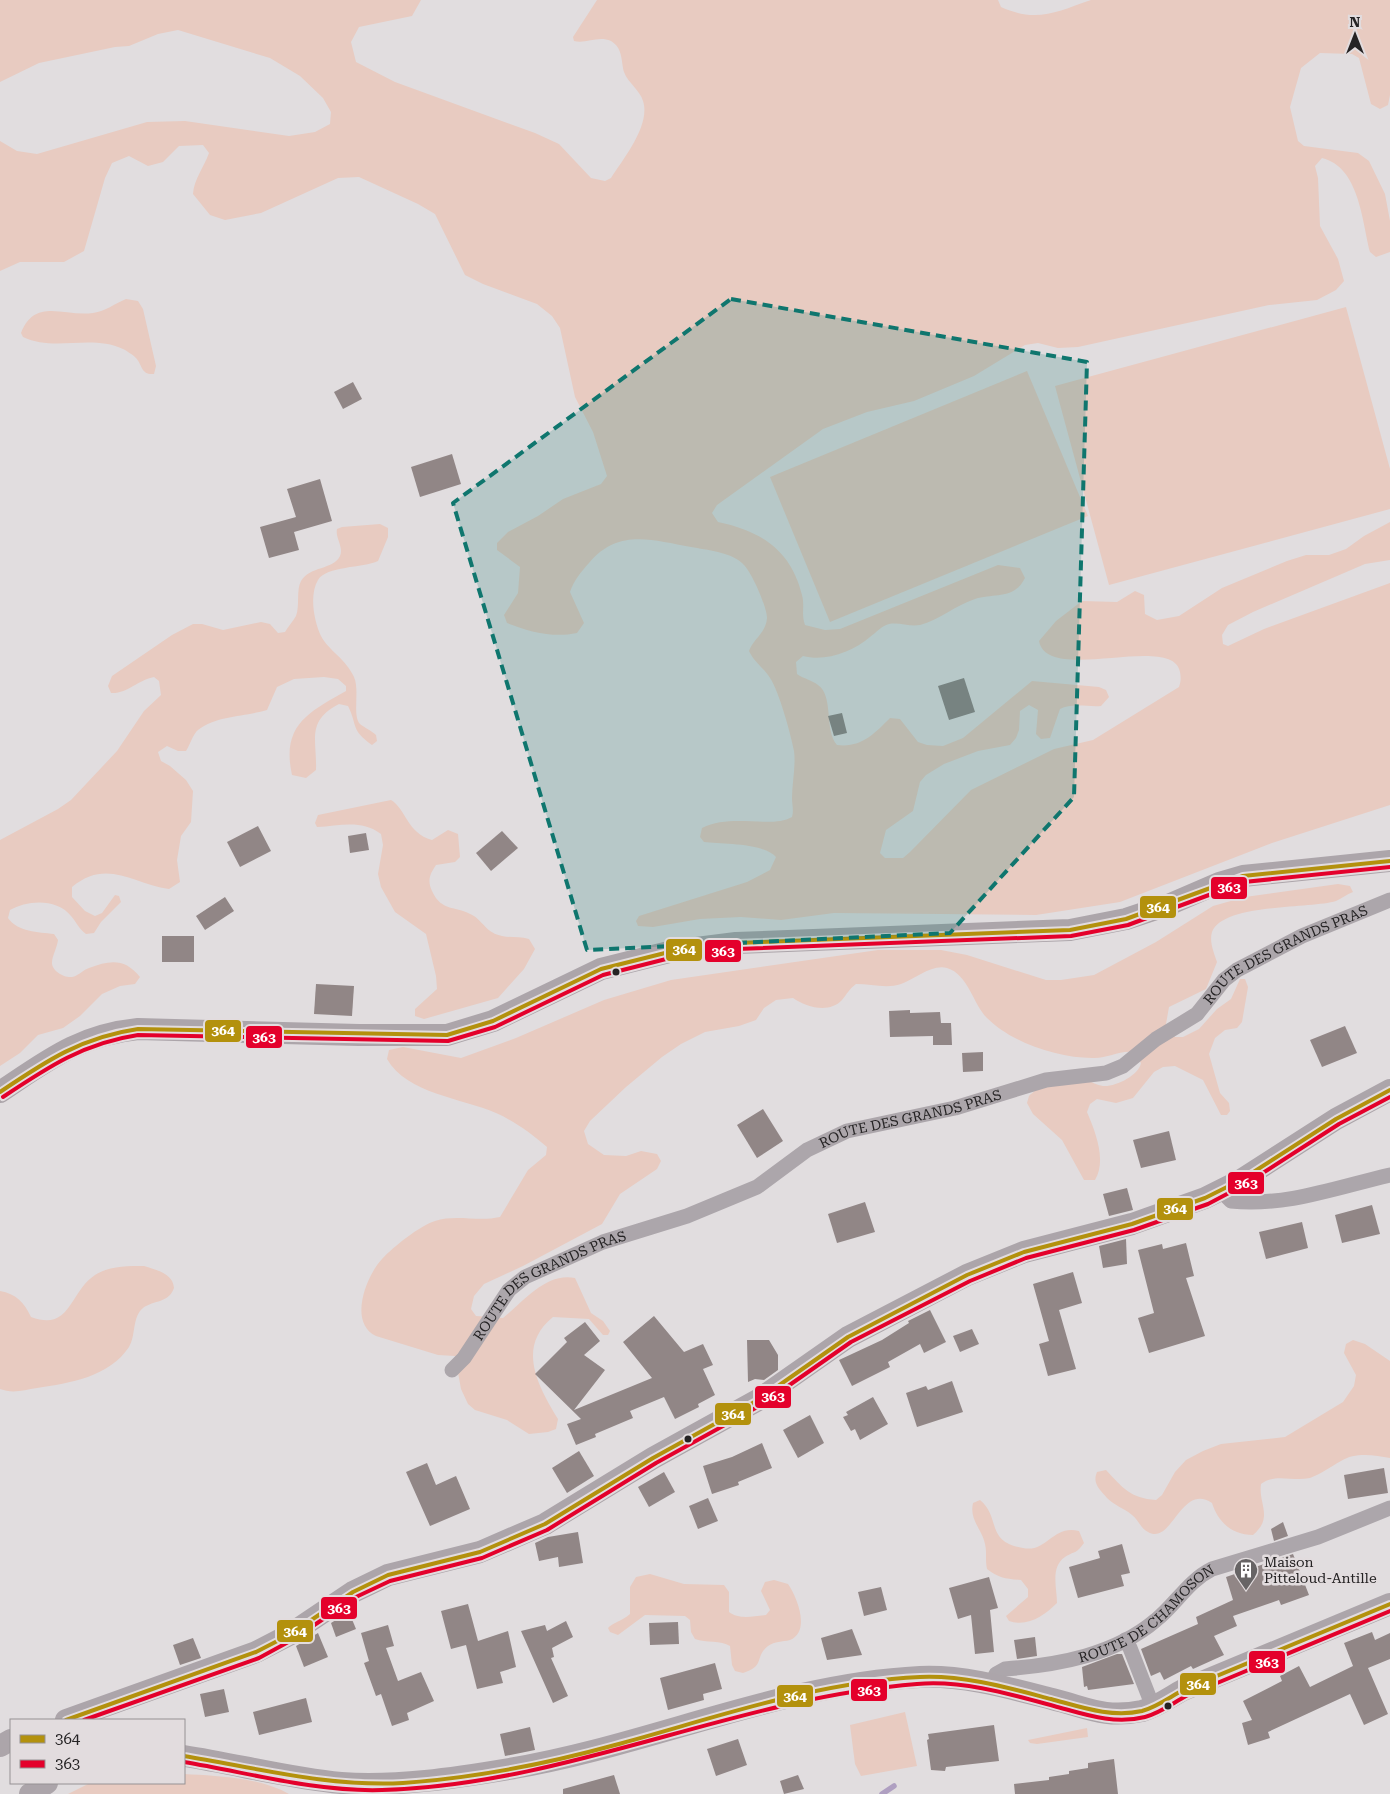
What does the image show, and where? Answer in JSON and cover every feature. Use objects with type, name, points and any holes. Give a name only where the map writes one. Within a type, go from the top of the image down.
[{"type":"street","points":[[0,1092],[78,1044],[97,1036],[118,1031],[138,1029],[430,1036],[457,1033],[493,1021],[594,972],[631,960],[673,950],[776,941],[1070,930],[1126,919],[1168,905],[1219,883],[1243,876],[1390,861]]},
{"type":"street","name":"ROUTE DES GRANDS PRAS","points":[[452,1370],[464,1358],[509,1290],[525,1277],[603,1242],[687,1216],[757,1187],[807,1150],[847,1131],[955,1108],[1046,1080],[1106,1073],[1123,1066],[1156,1039],[1197,1014],[1224,980],[1237,970],[1302,936],[1390,900]]},
{"type":"street","points":[[69,1719],[256,1652],[288,1635],[353,1592],[376,1580],[409,1568],[480,1552],[545,1524],[653,1458],[758,1400],[848,1337],[979,1269],[1036,1248],[1132,1224],[1194,1203],[1274,1161],[1344,1114],[1390,1090]]},
{"type":"street","points":[[1220,1191],[1231,1201],[1271,1200],[1313,1195],[1390,1175]]},
{"type":"street","name":"ROUTE DE CHAMOSON","points":[[991,1685],[996,1674],[1005,1669],[1042,1665],[1088,1656],[1105,1650],[1156,1621],[1185,1589],[1207,1572],[1318,1537],[1390,1508]]},
{"type":"street","points":[[185,1756],[322,1781],[350,1783],[414,1781],[535,1764],[766,1704],[876,1682],[932,1677],[991,1685],[1055,1700],[1079,1709],[1107,1713],[1128,1713],[1150,1702],[1390,1604]]},
{"type":"street","points":[[1124,1640],[1130,1648],[1150,1702]]},
{"type":"street","points":[[30,1794],[45,1784]]},
{"type":"highlighted area","points":[[731,299],[1087,362],[1074,797],[950,933],[587,950],[453,503]]},
{"type":"shaded area","points":[[0,0],[421,0],[412,16],[359,27],[351,42],[356,62],[395,82],[535,133],[559,144],[591,178],[605,181],[611,178],[629,152],[640,131],[644,110],[641,97],[624,72],[620,51],[615,44],[606,39],[574,41],[573,37],[597,0],[998,0],[1001,7],[1014,12],[1036,15],[1057,12],[1091,0],[1390,0],[1390,95],[1388,105],[1380,109],[1371,104],[1359,58],[1352,54],[1320,53],[1301,68],[1290,107],[1298,141],[1304,146],[1358,153],[1369,161],[1385,194],[1390,221],[1390,252],[1376,257],[1370,252],[1357,196],[1351,183],[1344,172],[1334,163],[1322,158],[1315,166],[1318,178],[1320,226],[1338,259],[1344,281],[1336,290],[1317,300],[1269,305],[1078,347],[1058,348],[1038,343],[1025,345],[974,376],[914,401],[867,412],[823,429],[717,505],[712,513],[718,522],[761,537],[782,554],[797,579],[803,599],[805,625],[825,630],[840,629],[998,565],[1020,568],[1025,578],[1021,585],[1010,593],[975,599],[920,625],[889,624],[847,651],[829,657],[811,658],[803,656],[796,662],[797,674],[816,683],[823,690],[828,705],[833,739],[837,745],[853,744],[866,739],[890,718],[900,719],[918,742],[927,745],[943,746],[963,738],[1032,681],[1099,687],[1106,690],[1109,697],[1101,706],[1074,706],[1060,709],[1050,738],[1041,739],[1036,734],[1038,710],[1029,705],[1020,711],[1019,730],[1016,738],[1010,745],[978,751],[944,764],[926,775],[920,782],[913,811],[886,830],[880,853],[885,858],[903,858],[971,790],[1054,749],[1093,740],[1179,687],[1181,680],[1180,672],[1172,661],[1156,656],[1085,660],[1063,659],[1047,653],[1039,641],[1056,621],[1082,601],[1117,602],[1135,591],[1144,595],[1145,614],[1157,620],[1179,616],[1222,588],[1306,555],[1329,555],[1346,549],[1364,536],[1390,522],[1390,560],[1365,564],[1253,612],[1228,625],[1222,635],[1223,644],[1228,646],[1264,629],[1390,583],[1390,805],[1272,843],[1120,902],[1036,915],[834,913],[781,920],[741,917],[700,919],[653,927],[638,926],[636,921],[639,916],[747,882],[770,870],[776,857],[770,852],[753,847],[704,842],[700,837],[702,828],[726,822],[773,822],[792,817],[794,751],[784,713],[773,684],[768,674],[749,651],[762,632],[767,618],[758,589],[746,567],[731,556],[711,550],[649,540],[636,539],[624,541],[600,552],[578,576],[570,592],[584,623],[577,633],[559,635],[542,633],[507,623],[504,615],[518,593],[520,567],[497,550],[497,543],[508,532],[538,516],[563,499],[601,484],[607,476],[593,432],[575,397],[560,328],[552,316],[537,304],[483,284],[465,275],[435,214],[418,204],[359,177],[338,178],[261,213],[225,220],[210,215],[193,194],[197,178],[209,153],[203,145],[179,146],[163,162],[148,166],[129,156],[112,163],[105,178],[84,251],[64,262],[20,262],[0,271],[0,141],[17,151],[37,154],[147,122],[185,121],[289,136],[315,132],[330,124],[331,112],[323,98],[300,76],[270,58],[178,30],[158,34],[129,46],[115,47],[39,63],[0,82]]},
{"type":"shaded area","points":[[126,299],[138,301],[143,309],[156,366],[154,374],[144,371],[136,358],[130,353],[111,345],[98,343],[47,343],[23,337],[21,333],[27,322],[34,315],[42,312],[93,313]]},
{"type":"shaded area","points":[[1346,307],[1390,469],[1390,509],[1109,585],[1055,386]]},
{"type":"shaded area","points":[[1027,371],[1088,516],[830,622],[770,477]]},
{"type":"shaded area","points":[[380,524],[388,528],[388,537],[378,561],[322,575],[315,586],[313,600],[316,623],[321,636],[351,671],[356,682],[358,720],[360,724],[376,735],[377,741],[372,745],[365,740],[357,731],[348,706],[339,704],[329,710],[317,724],[315,740],[316,770],[306,778],[292,775],[290,758],[294,732],[301,722],[320,706],[346,691],[346,686],[338,679],[324,677],[294,679],[277,687],[267,710],[223,719],[206,725],[196,732],[186,751],[178,751],[167,746],[158,752],[161,761],[186,780],[193,791],[191,822],[181,836],[177,860],[180,882],[169,889],[120,875],[97,874],[85,879],[72,887],[72,897],[85,911],[95,916],[102,913],[115,895],[119,896],[121,902],[101,922],[94,933],[86,934],[65,910],[42,902],[25,904],[10,910],[8,918],[12,923],[23,929],[54,934],[58,940],[52,963],[54,969],[62,975],[72,977],[97,965],[117,962],[129,966],[140,977],[135,984],[120,986],[102,994],[80,1016],[63,1028],[38,1035],[20,1053],[0,1066],[0,840],[71,800],[117,751],[144,711],[161,695],[159,681],[154,677],[117,693],[111,693],[108,686],[112,676],[172,635],[193,624],[202,624],[223,630],[261,622],[270,624],[278,633],[285,632],[296,616],[301,581],[310,573],[332,564],[340,556],[341,549],[337,529]]},
{"type":"shaded area","points":[[391,800],[400,809],[412,827],[424,837],[432,840],[448,830],[458,834],[460,857],[455,862],[436,865],[430,877],[432,891],[440,903],[474,916],[497,935],[529,939],[535,949],[524,969],[498,998],[424,1019],[415,1016],[415,1009],[437,989],[436,976],[426,934],[395,912],[381,887],[378,874],[383,845],[381,834],[366,826],[350,824],[317,827],[315,823],[318,815]]},
{"type":"shaded area","points":[[1338,884],[1350,886],[1353,892],[1336,901],[1249,912],[1232,916],[1219,923],[1211,936],[1217,962],[1206,989],[1169,1007],[1166,1024],[1175,1037],[1183,1037],[1199,1029],[1217,1009],[1231,999],[1240,979],[1245,979],[1248,987],[1242,1022],[1237,1028],[1225,1030],[1215,1038],[1209,1054],[1220,1093],[1229,1103],[1230,1111],[1227,1115],[1221,1115],[1203,1080],[1175,1066],[1163,1067],[1154,1072],[1133,1098],[1116,1103],[1097,1099],[1090,1104],[1087,1112],[1100,1155],[1100,1164],[1095,1180],[1084,1180],[1062,1140],[1033,1114],[1027,1103],[1029,1096],[1051,1080],[1066,1075],[1081,1077],[1103,1086],[1114,1085],[1132,1076],[1141,1063],[1133,1052],[1123,1052],[1097,1058],[1079,1057],[1050,1052],[1022,1042],[997,1027],[987,1018],[960,976],[947,968],[935,968],[896,985],[856,984],[842,1000],[831,1007],[818,1008],[793,998],[776,1000],[764,1008],[756,1020],[739,1026],[705,1032],[681,1044],[662,1057],[590,1121],[584,1131],[588,1144],[604,1155],[626,1156],[641,1151],[657,1154],[661,1161],[657,1169],[620,1194],[602,1224],[523,1266],[484,1284],[474,1296],[471,1309],[476,1316],[503,1318],[536,1290],[554,1279],[564,1277],[575,1278],[591,1313],[603,1321],[610,1331],[608,1335],[603,1335],[589,1319],[553,1317],[542,1329],[535,1341],[534,1367],[544,1393],[558,1419],[556,1429],[529,1434],[507,1420],[475,1410],[468,1404],[461,1389],[455,1356],[438,1355],[376,1336],[368,1330],[363,1321],[361,1310],[366,1287],[370,1276],[387,1254],[415,1232],[435,1221],[451,1218],[484,1219],[500,1217],[528,1170],[546,1155],[547,1147],[523,1128],[503,1116],[421,1088],[396,1071],[387,1059],[389,1050],[403,1047],[461,1058],[516,1038],[604,1000],[671,980],[878,950],[941,950],[967,955],[1046,980],[1061,980],[1094,975],[1156,942],[1213,906],[1245,897]]},
{"type":"shaded area","points":[[125,1266],[144,1266],[167,1276],[171,1279],[174,1288],[172,1293],[165,1299],[143,1308],[137,1316],[131,1343],[121,1357],[100,1372],[75,1381],[18,1391],[0,1389],[0,1291],[11,1294],[19,1300],[31,1317],[44,1320],[54,1319],[62,1315],[86,1282],[100,1272]]},
{"type":"shaded area","points":[[1353,1340],[1365,1344],[1390,1361],[1390,1458],[1371,1455],[1352,1456],[1310,1478],[1278,1478],[1266,1481],[1261,1484],[1264,1510],[1263,1522],[1253,1535],[1232,1530],[1218,1516],[1212,1503],[1201,1499],[1192,1501],[1184,1507],[1164,1530],[1156,1534],[1148,1532],[1143,1529],[1134,1517],[1107,1498],[1096,1483],[1097,1472],[1106,1470],[1122,1487],[1133,1494],[1156,1500],[1162,1495],[1175,1472],[1186,1460],[1203,1451],[1221,1444],[1285,1437],[1343,1402],[1354,1386],[1356,1375],[1344,1353],[1346,1344]]},
{"type":"shaded area","points":[[980,1500],[990,1514],[998,1535],[1011,1545],[1031,1548],[1044,1543],[1063,1531],[1079,1531],[1084,1543],[1077,1551],[1060,1561],[1057,1566],[1055,1578],[1057,1603],[1035,1619],[1023,1623],[1009,1621],[1006,1616],[1028,1597],[1028,1589],[1021,1580],[1003,1578],[987,1569],[985,1544],[974,1519],[972,1509],[973,1503]]},
{"type":"shaded area","points":[[650,1574],[684,1584],[724,1585],[729,1592],[729,1612],[742,1617],[766,1615],[770,1610],[761,1591],[765,1582],[774,1580],[788,1584],[798,1605],[801,1622],[800,1629],[796,1636],[790,1640],[776,1642],[768,1646],[761,1654],[755,1667],[743,1673],[735,1671],[732,1665],[730,1646],[695,1639],[691,1632],[690,1620],[685,1616],[645,1615],[618,1635],[610,1632],[608,1628],[610,1626],[630,1614],[630,1587],[636,1577]]},
{"type":"shaded area","points":[[905,1712],[917,1766],[861,1776],[855,1764],[850,1725]]},
{"type":"shaded area","points":[[1087,1728],[1088,1737],[1037,1744],[1030,1743],[1028,1740]]},
{"type":"shaded area","points":[[185,1774],[251,1781],[277,1788],[289,1794],[68,1794],[88,1784],[185,1784]]},
{"type":"building","points":[[353,382],[362,399],[343,409],[334,392]]},
{"type":"building","points":[[452,454],[461,484],[420,497],[411,467]]},
{"type":"building","points":[[320,479],[332,521],[294,532],[299,550],[269,558],[260,527],[296,517],[287,489]]},
{"type":"building","points":[[964,678],[975,712],[949,720],[938,686]]},
{"type":"building","points":[[842,713],[847,733],[834,736],[828,716]]},
{"type":"building","points":[[258,826],[271,851],[240,867],[227,842]]},
{"type":"building","points":[[502,831],[518,848],[491,871],[476,853]]},
{"type":"building","points":[[366,833],[369,850],[350,853],[348,836]]},
{"type":"building","points":[[225,897],[234,911],[205,930],[196,916]]},
{"type":"building","points":[[162,936],[194,936],[194,962],[162,962]]},
{"type":"building","points":[[316,984],[354,986],[352,1016],[314,1014]]},
{"type":"building","points":[[910,1010],[910,1013],[940,1012],[941,1023],[951,1023],[952,1045],[933,1045],[933,1036],[890,1037],[889,1011]]},
{"type":"building","points":[[1345,1026],[1357,1053],[1322,1067],[1310,1040]]},
{"type":"building","points":[[983,1052],[983,1071],[963,1072],[962,1053]]},
{"type":"building","points":[[763,1109],[783,1141],[757,1158],[737,1125]]},
{"type":"building","points":[[1169,1131],[1176,1160],[1141,1168],[1133,1140]]},
{"type":"building","points":[[1127,1188],[1133,1210],[1109,1216],[1103,1194]]},
{"type":"building","points":[[865,1202],[875,1232],[837,1243],[828,1214]]},
{"type":"building","points":[[1372,1205],[1380,1234],[1342,1243],[1335,1215]]},
{"type":"building","points":[[1302,1222],[1308,1248],[1266,1259],[1259,1232]]},
{"type":"building","points":[[1126,1239],[1127,1264],[1103,1268],[1099,1246]]},
{"type":"building","points":[[1186,1243],[1194,1276],[1186,1278],[1205,1336],[1149,1353],[1138,1318],[1154,1313],[1138,1250],[1162,1244],[1163,1249]]},
{"type":"building","points":[[1073,1272],[1082,1303],[1059,1310],[1076,1369],[1048,1376],[1039,1344],[1049,1341],[1033,1284]]},
{"type":"building","points":[[930,1310],[946,1342],[924,1353],[920,1344],[888,1362],[890,1367],[852,1386],[839,1360],[882,1340],[909,1323],[908,1321]]},
{"type":"building","points":[[654,1316],[684,1352],[703,1344],[713,1365],[703,1369],[715,1395],[698,1404],[699,1407],[675,1419],[664,1397],[630,1411],[633,1418],[595,1434],[596,1437],[576,1445],[567,1424],[581,1419],[535,1374],[567,1342],[564,1338],[585,1322],[600,1341],[584,1355],[605,1370],[574,1410],[652,1378],[623,1342]]},
{"type":"building","points":[[972,1329],[979,1344],[960,1352],[953,1336]]},
{"type":"building","points":[[747,1340],[769,1340],[778,1355],[778,1370],[764,1380],[755,1379],[748,1382]]},
{"type":"building","points":[[952,1381],[963,1412],[917,1427],[906,1393],[926,1386],[928,1390]]},
{"type":"building","points":[[873,1397],[888,1424],[860,1440],[855,1429],[851,1431],[843,1417],[848,1415],[846,1412]]},
{"type":"building","points":[[810,1415],[824,1443],[798,1458],[783,1430]]},
{"type":"building","points":[[762,1443],[772,1468],[738,1482],[739,1485],[712,1494],[703,1466],[732,1457]]},
{"type":"building","points":[[579,1451],[594,1476],[567,1493],[552,1468]]},
{"type":"building","points":[[427,1463],[436,1485],[456,1476],[470,1509],[430,1526],[406,1472]]},
{"type":"building","points":[[1384,1468],[1388,1493],[1348,1499],[1344,1475]]},
{"type":"building","points":[[664,1472],[675,1492],[649,1507],[638,1487]]},
{"type":"building","points":[[708,1498],[718,1521],[698,1529],[689,1506]]},
{"type":"building","points":[[1283,1522],[1288,1536],[1274,1541],[1271,1529]]},
{"type":"building","points":[[578,1532],[583,1563],[559,1567],[558,1557],[539,1561],[535,1543],[548,1537]]},
{"type":"building","points":[[1122,1544],[1130,1573],[1121,1575],[1124,1586],[1078,1598],[1069,1567],[1100,1558],[1098,1551]]},
{"type":"building","points":[[1293,1554],[1309,1595],[1281,1605],[1279,1600],[1233,1616],[1237,1626],[1214,1636],[1224,1655],[1193,1669],[1191,1666],[1164,1680],[1160,1672],[1151,1676],[1141,1649],[1198,1624],[1196,1617],[1233,1600],[1226,1577]]},
{"type":"building","points":[[989,1577],[998,1608],[990,1610],[994,1652],[975,1654],[971,1615],[958,1619],[949,1588]]},
{"type":"building","points":[[881,1587],[887,1610],[864,1616],[858,1592]]},
{"type":"building","points":[[468,1604],[478,1641],[508,1631],[516,1667],[500,1672],[503,1683],[477,1689],[466,1645],[451,1649],[441,1611]]},
{"type":"building","points":[[349,1612],[356,1629],[336,1637],[331,1623]]},
{"type":"building","points":[[566,1621],[573,1637],[552,1648],[554,1657],[551,1658],[568,1696],[553,1703],[521,1631],[545,1625],[547,1631]]},
{"type":"building","points":[[678,1622],[679,1644],[650,1645],[649,1623]]},
{"type":"building","points":[[388,1625],[394,1646],[386,1648],[398,1681],[421,1672],[434,1701],[407,1713],[409,1720],[392,1726],[381,1694],[376,1696],[364,1663],[369,1661],[361,1633]]},
{"type":"building","points":[[852,1629],[862,1655],[827,1660],[821,1638]]},
{"type":"building","points":[[1372,1632],[1375,1640],[1390,1633],[1390,1659],[1368,1668],[1388,1714],[1364,1725],[1350,1694],[1268,1732],[1270,1738],[1248,1745],[1242,1723],[1252,1720],[1243,1701],[1282,1681],[1280,1676],[1299,1666],[1310,1687],[1353,1666],[1344,1643]]},
{"type":"building","points":[[318,1633],[328,1657],[304,1667],[296,1646]]},
{"type":"building","points":[[1035,1637],[1037,1656],[1017,1659],[1014,1640]]},
{"type":"building","points":[[193,1638],[201,1658],[180,1665],[173,1645]]},
{"type":"building","points":[[1117,1654],[1122,1654],[1134,1684],[1088,1690],[1087,1686],[1084,1687],[1082,1667]]},
{"type":"building","points":[[715,1663],[722,1689],[703,1694],[704,1700],[668,1710],[660,1678]]},
{"type":"building","points":[[224,1689],[229,1712],[205,1717],[200,1694]]},
{"type":"building","points":[[306,1698],[312,1722],[259,1735],[253,1712]]},
{"type":"building","points":[[994,1725],[999,1761],[946,1767],[945,1771],[931,1770],[928,1734]]},
{"type":"building","points":[[530,1727],[535,1750],[505,1756],[500,1734]]},
{"type":"building","points":[[738,1739],[747,1765],[716,1776],[707,1749]]},
{"type":"building","points":[[1114,1759],[1118,1794],[1015,1794],[1014,1784],[1049,1780],[1049,1777],[1069,1774],[1069,1771],[1088,1768],[1088,1763]]},
{"type":"building","points":[[614,1775],[620,1794],[563,1794],[563,1789]]},
{"type":"building","points":[[798,1775],[804,1789],[784,1794],[780,1781]]},
{"type":"waterway","points":[[882,1794],[894,1786]]},
{"type":"transit line","name":"364","points":[[0,1092],[33,1070],[82,1044],[138,1029],[447,1035],[493,1021],[601,969],[673,951],[736,943],[1070,930],[1126,919],[1243,876],[1390,861]]},
{"type":"transit line","name":"363","points":[[3,1097],[51,1066],[83,1050],[138,1035],[448,1041],[495,1027],[603,975],[674,957],[737,949],[1071,936],[1128,925],[1244,882],[1390,867]]},
{"type":"transit line","name":"364","points":[[69,1719],[256,1652],[289,1635],[353,1592],[388,1575],[480,1552],[545,1524],[653,1458],[758,1400],[848,1337],[967,1275],[1024,1252],[1132,1224],[1205,1198],[1241,1180],[1336,1119],[1390,1090]]},
{"type":"transit line","name":"363","points":[[87,1719],[259,1658],[292,1640],[356,1597],[390,1581],[482,1558],[547,1530],[656,1463],[761,1405],[851,1342],[970,1281],[1026,1258],[1134,1230],[1208,1204],[1244,1185],[1339,1124],[1390,1097]]},
{"type":"transit line","name":"364","points":[[185,1756],[293,1775],[347,1782],[403,1783],[430,1781],[483,1774],[563,1758],[804,1694],[881,1680],[920,1677],[970,1680],[1096,1711],[1130,1713],[1153,1707],[1183,1690],[1390,1604]]},
{"type":"transit line","name":"363","points":[[185,1762],[283,1781],[332,1788],[382,1790],[451,1785],[585,1758],[717,1722],[849,1692],[934,1683],[986,1689],[1099,1718],[1133,1719],[1156,1713],[1186,1696],[1390,1611]]},
{"type":"place","name":"Maison Pitteloud-Antille","points":[[1246,1591]]}]
